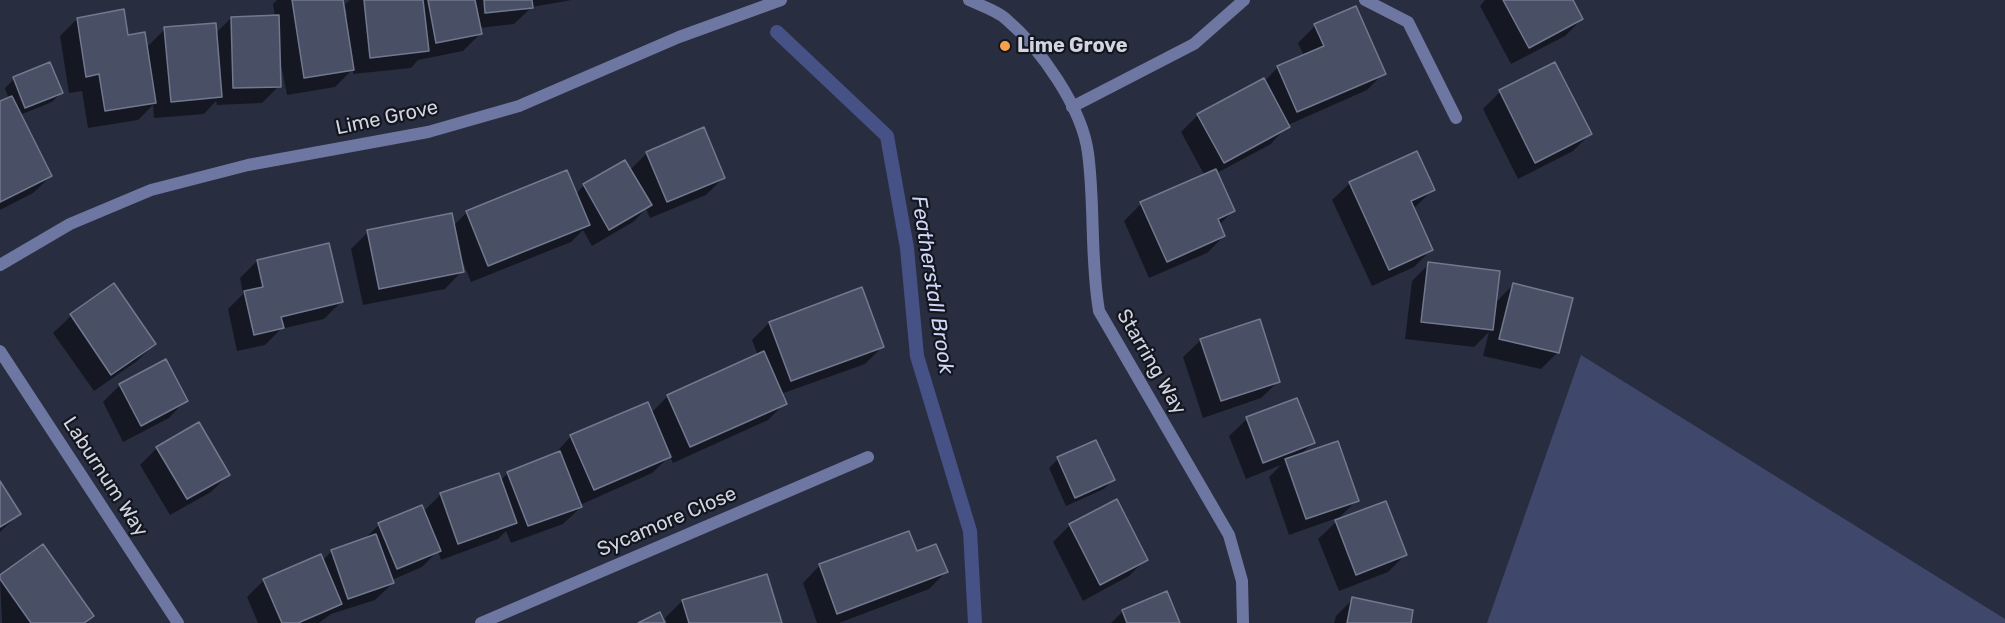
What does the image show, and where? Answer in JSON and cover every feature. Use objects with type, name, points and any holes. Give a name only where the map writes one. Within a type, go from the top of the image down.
[{"type":"street","name":"Lime Grove","points":[[0,265],[70,224],[151,190],[248,165],[428,132],[519,106],[679,37],[781,0]]},
{"type":"street","points":[[969,0],[1005,18],[1055,74],[1072,107],[1194,44],[1244,0]]},
{"type":"street","points":[[1365,0],[1408,22],[1456,118]]},
{"type":"street","name":"Starring Way","points":[[1072,107],[1087,150],[1092,272],[1099,311],[1229,535],[1242,581],[1243,623]]},
{"type":"street","name":"Laburnum Way","points":[[0,351],[178,623]]},
{"type":"street","name":"Sycamore Close","points":[[481,623],[868,457]]},
{"type":"shaded area","points":[[1581,355],[2005,619],[2005,623],[1487,623]]},
{"type":"building","points":[[292,0],[343,0],[354,70],[304,78]]},
{"type":"building","points":[[364,0],[423,0],[429,51],[370,58]]},
{"type":"building","points":[[428,0],[475,0],[482,34],[436,43]]},
{"type":"building","points":[[484,0],[532,0],[533,8],[485,13]]},
{"type":"building","points":[[1503,0],[1573,0],[1583,19],[1529,48]]},
{"type":"building","points":[[1356,6],[1386,74],[1297,112],[1277,66],[1324,46],[1314,24]]},
{"type":"building","points":[[124,9],[128,35],[145,32],[156,103],[105,111],[99,74],[86,77],[77,18]]},
{"type":"building","points":[[279,15],[281,87],[233,88],[231,17]]},
{"type":"building","points":[[216,23],[222,97],[171,102],[164,27]]},
{"type":"building","points":[[50,62],[63,93],[25,108],[13,77]]},
{"type":"building","points":[[1555,62],[1592,134],[1535,163],[1499,90]]},
{"type":"building","points":[[1264,78],[1290,127],[1224,163],[1197,114]]},
{"type":"building","points":[[12,96],[52,176],[0,202],[0,101]]},
{"type":"building","points":[[704,127],[725,178],[667,202],[646,152]]},
{"type":"building","points":[[1417,151],[1435,190],[1411,201],[1433,250],[1389,270],[1349,182]]},
{"type":"building","points":[[625,160],[652,205],[609,230],[583,184]]},
{"type":"building","points":[[1216,169],[1235,211],[1218,219],[1225,236],[1167,262],[1140,202]]},
{"type":"building","points":[[567,170],[590,225],[488,266],[466,211]]},
{"type":"building","points":[[452,213],[464,272],[379,289],[367,230]]},
{"type":"building","points":[[329,243],[343,302],[281,317],[284,328],[254,335],[244,291],[263,287],[257,260]]},
{"type":"building","points":[[1428,262],[1500,271],[1493,330],[1421,322]]},
{"type":"building","points":[[114,283],[156,344],[111,375],[70,314]]},
{"type":"building","points":[[1513,283],[1573,298],[1559,353],[1499,339]]},
{"type":"building","points":[[862,287],[884,347],[791,381],[769,322]]},
{"type":"building","points":[[1260,319],[1280,382],[1221,401],[1200,339]]},
{"type":"building","points":[[764,351],[787,404],[690,447],[667,395]]},
{"type":"building","points":[[166,359],[188,401],[141,426],[119,384]]},
{"type":"building","points":[[1297,398],[1315,443],[1263,463],[1246,417]]},
{"type":"building","points":[[648,402],[671,457],[594,490],[570,435]]},
{"type":"building","points":[[199,422],[230,475],[187,499],[156,447]]},
{"type":"building","points":[[1096,440],[1115,480],[1075,498],[1057,457]]},
{"type":"building","points":[[1338,441],[1359,501],[1306,519],[1285,459]]},
{"type":"building","points":[[560,451],[582,507],[528,526],[507,472]]},
{"type":"building","points":[[499,473],[517,523],[458,544],[440,493]]},
{"type":"building","points":[[0,481],[21,514],[0,527]]},
{"type":"building","points":[[1117,499],[1148,560],[1100,585],[1069,524]]},
{"type":"building","points":[[1386,501],[1407,555],[1356,575],[1335,520]]},
{"type":"building","points":[[422,505],[441,551],[397,569],[378,523]]},
{"type":"building","points":[[909,531],[917,551],[936,544],[948,572],[837,614],[819,564]]},
{"type":"building","points":[[376,534],[394,583],[348,599],[331,550]]},
{"type":"building","points":[[43,544],[94,616],[84,623],[31,623],[0,579],[0,575]]},
{"type":"building","points":[[321,554],[342,604],[298,623],[282,623],[263,579]]},
{"type":"building","points":[[767,574],[782,623],[689,623],[682,600]]},
{"type":"building","points":[[1167,591],[1180,623],[1127,623],[1122,610]]},
{"type":"building","points":[[1352,597],[1413,610],[1411,623],[1347,623]]},
{"type":"building","points":[[660,612],[665,623],[638,623]]},
{"type":"waterway","name":"Featherstall Brook","points":[[777,32],[887,136],[907,248],[917,356],[970,531],[975,623]]},
{"type":"place","name":"Lime Grove","points":[[1005,46]]}]
